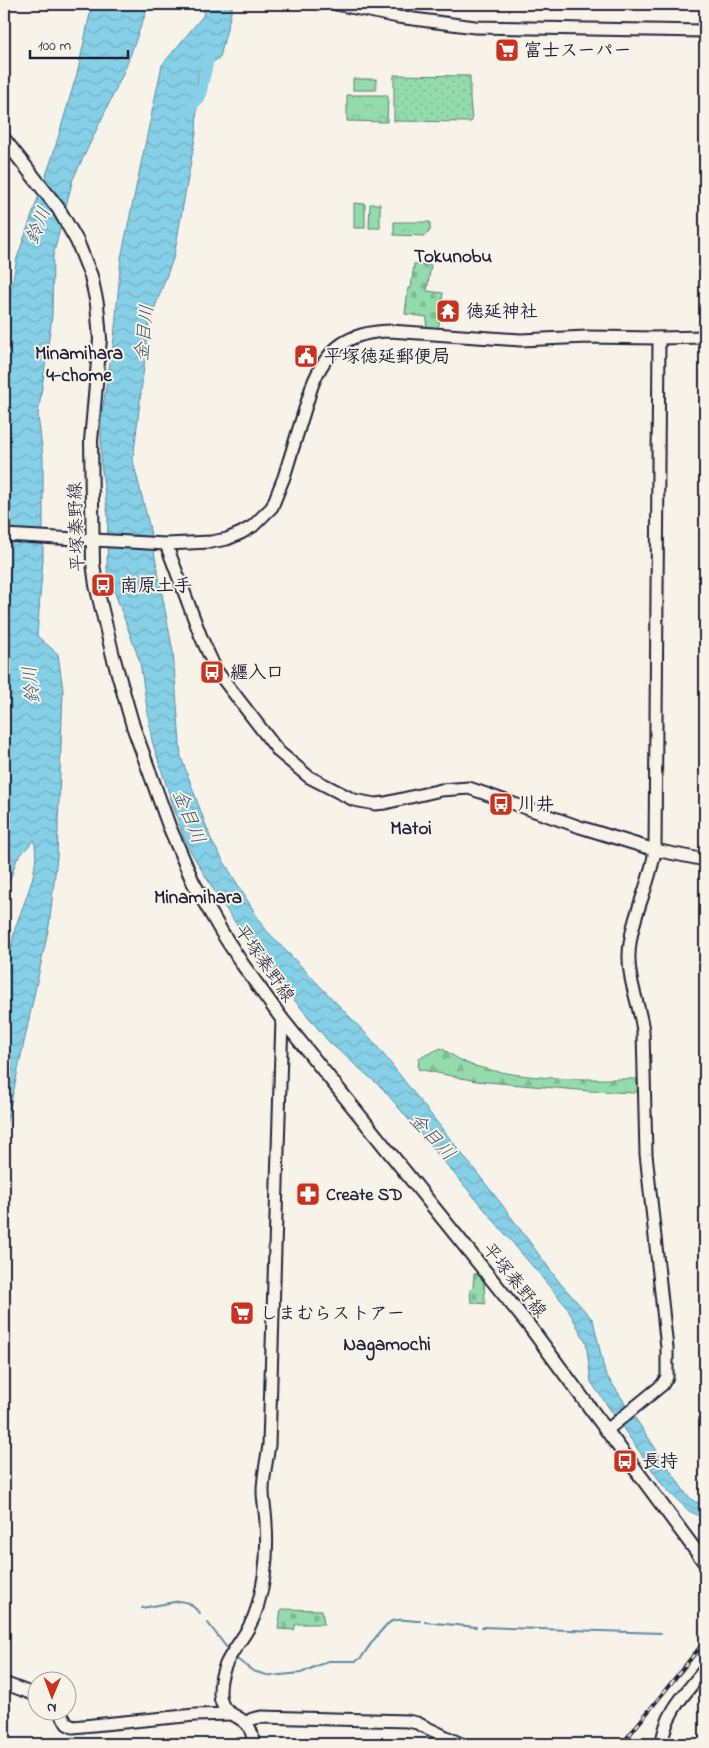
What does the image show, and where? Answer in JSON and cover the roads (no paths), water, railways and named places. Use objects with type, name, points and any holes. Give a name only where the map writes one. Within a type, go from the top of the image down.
[{"type":"main road","name":"平塚秦野線","points":[[4,139],[58,208],[77,241],[91,276],[99,321],[99,358],[91,441],[92,563],[122,690],[158,795],[193,882],[243,965],[282,1019],[524,1320],[705,1563]]},
{"type":"street","points":[[336,4],[398,18],[475,27],[705,31]]},
{"type":"street","points":[[4,535],[165,544],[211,542],[227,539],[253,526],[272,507],[318,371],[325,358],[344,341],[371,333],[390,331],[521,340],[588,337],[705,337]]},
{"type":"street","points":[[607,1430],[658,1388],[667,1377],[667,1348],[646,1154],[643,1031],[629,964],[632,932],[656,850],[659,338]]},
{"type":"street","points":[[165,544],[201,637],[216,670],[279,752],[309,777],[354,800],[375,804],[441,790],[469,788],[580,827],[656,850],[705,860]]},
{"type":"street","points":[[253,1744],[253,1735],[250,1727],[246,1722],[222,1706],[220,1696],[221,1676],[224,1666],[247,1631],[257,1609],[267,1554],[263,1489],[269,1445],[282,1019]]},
{"type":"street","points":[[662,1744],[667,1719],[705,1669]]},
{"type":"street","points":[[4,1683],[28,1692]]},
{"type":"street","points":[[65,1720],[67,1724],[73,1727],[195,1715],[232,1714]]},
{"type":"street","points":[[246,1722],[261,1717],[407,1721],[417,1723],[461,1744]]},
{"type":"water","name":"鈴川","points":[[92,4],[149,4],[124,72],[73,179],[53,256],[52,317],[38,415],[43,457],[43,559],[37,636],[58,654],[63,690],[57,857],[49,926],[4,1135],[4,1031],[7,979],[15,929],[33,874],[36,851],[34,840],[17,859],[4,897],[4,825],[10,796],[5,661],[11,554],[8,306],[17,258],[52,158],[78,70]]},
{"type":"water","points":[[205,4],[233,4],[220,57],[198,74],[196,133],[174,256],[149,323],[133,461],[149,525],[173,652],[181,757],[212,842],[264,928],[372,1040],[500,1202],[560,1283],[593,1320],[605,1373],[686,1494],[695,1502],[705,1504],[705,1519],[689,1511],[664,1487],[591,1382],[586,1342],[566,1306],[382,1088],[329,1042],[255,952],[218,897],[185,842],[152,741],[140,662],[107,571],[108,517],[101,463],[101,418],[114,339],[121,258],[162,65],[203,16]]},
{"type":"waterway","name":"金目川","points":[[186,113],[200,97],[210,53]]},
{"type":"waterway","points":[[142,1608],[180,1601],[189,1603],[200,1613]]},
{"type":"waterway","points":[[234,1657],[253,1671],[270,1676],[301,1673],[328,1661],[356,1661],[361,1658],[380,1632],[392,1621],[420,1621]]},
{"type":"waterway","points":[[425,1622],[476,1627]]},
{"type":"waterway","points":[[208,1623],[227,1648]]},
{"type":"waterway","points":[[482,1627],[661,1633]]},
{"type":"railway","points":[[622,1744],[705,1641]]},
{"type":"place","name":"富士スーパー","points":[[507,50]]},
{"type":"place","name":"徳延神社","points":[[448,311]]},
{"type":"place","name":"平塚徳延郵便局","points":[[306,356]]},
{"type":"place","name":"南原土手","points":[[103,585]]},
{"type":"place","name":"纒入口","points":[[212,672]]},
{"type":"place","name":"川井","points":[[501,804]]},
{"type":"place","name":"Create SD","points":[[308,1194]]},
{"type":"place","name":"しまむらストアー","points":[[242,1313]]},
{"type":"place","name":"長持","points":[[625,1461]]},
{"type":"district","name":"Tokunobu","points":[[453,255]]},
{"type":"district","name":"Minamihara 4-chome","points":[[79,363]]},
{"type":"district","name":"Matoi","points":[[411,827]]},
{"type":"district","name":"Minamihara","points":[[198,896]]},
{"type":"district","name":"Nagamochi","points":[[387,1343]]}]
